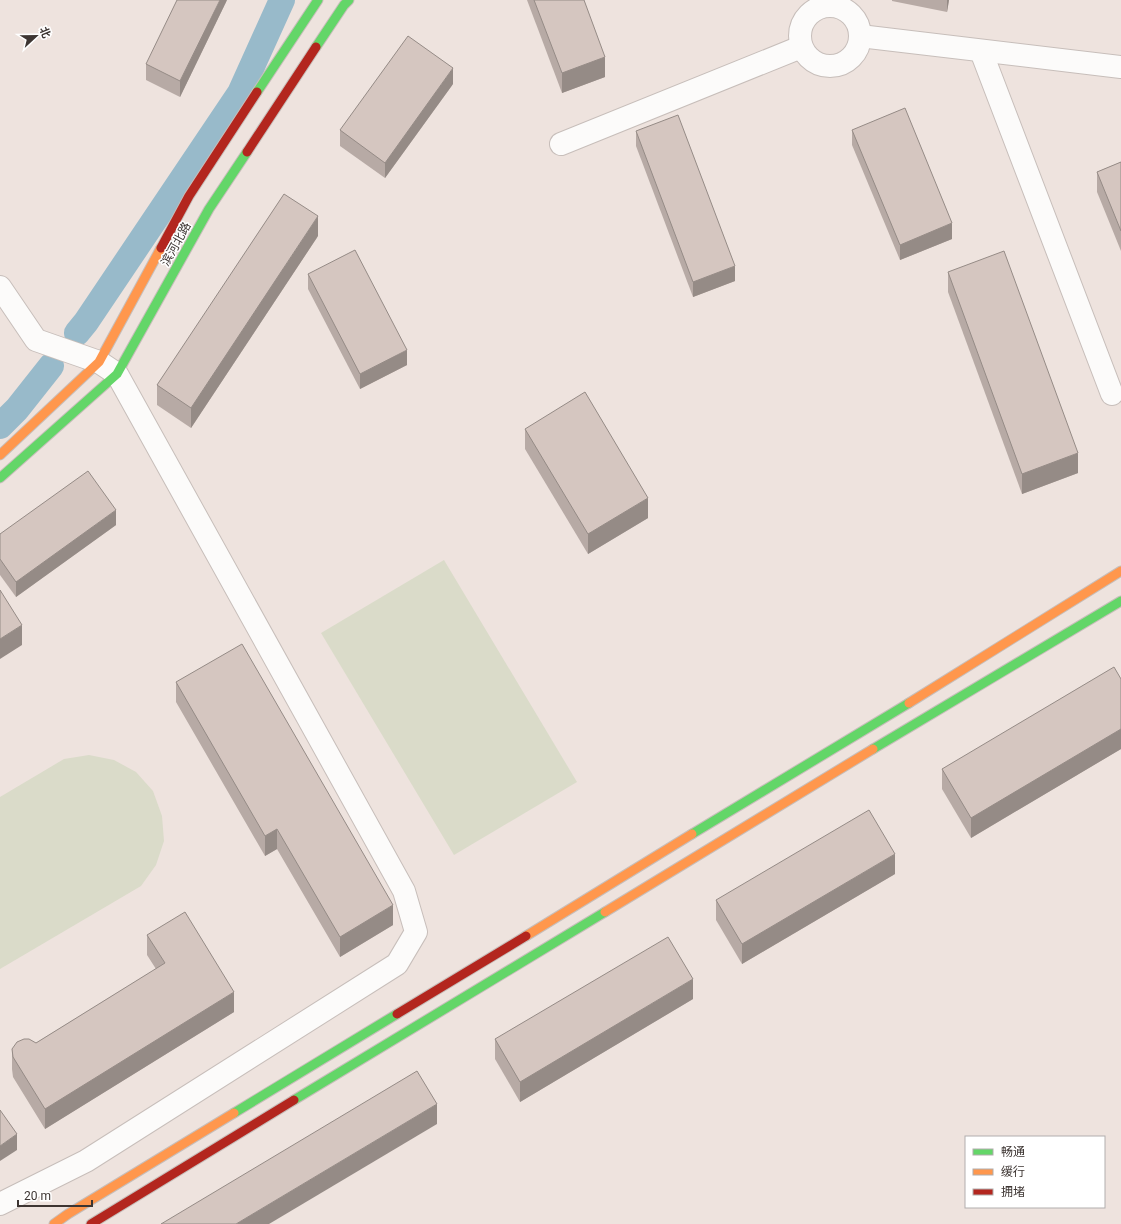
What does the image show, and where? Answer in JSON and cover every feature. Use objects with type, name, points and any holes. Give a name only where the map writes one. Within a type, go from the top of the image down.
[{"type":"main road","name":"滨河北路","points":[[0,455],[99,362],[189,196],[318,0]]},
{"type":"main road","name":"滨河北路","points":[[0,478],[117,374],[210,209],[340,11],[349,0]]},
{"type":"main road","points":[[54,1224],[913,700],[1121,571]]},
{"type":"main road","points":[[91,1224],[924,718],[1121,601]]},
{"type":"street","points":[[825,6],[835,6],[845,10],[853,17],[858,26],[860,36],[858,47],[853,56],[845,63],[836,66],[825,66],[815,63],[807,56],[801,47],[800,36],[803,8],[815,10],[825,6]]},
{"type":"street","points":[[860,36],[1121,68]]},
{"type":"street","points":[[561,144],[801,47]]},
{"type":"street","points":[[981,51],[1112,394]]},
{"type":"street","points":[[0,287],[36,340],[99,362],[117,374],[404,891],[416,932],[398,964],[86,1161],[0,1204]]},
{"type":"green space","points":[[444,560],[577,782],[454,855],[321,633]]},
{"type":"green space","points":[[89,755],[114,760],[136,772],[153,791],[162,816],[164,841],[156,865],[141,886],[0,969],[0,797],[64,759]]},
{"type":"building","points":[[177,0],[220,0],[180,81],[146,64]]},
{"type":"building","points":[[534,0],[584,0],[605,57],[562,73]]},
{"type":"building","points":[[408,36],[453,68],[385,163],[340,130]]},
{"type":"building","points":[[905,108],[952,223],[900,245],[852,130]]},
{"type":"building","points":[[678,115],[735,266],[693,282],[636,131]]},
{"type":"building","points":[[1121,162],[1121,231],[1097,172]]},
{"type":"building","points":[[284,194],[318,216],[191,408],[157,385]]},
{"type":"building","points":[[355,250],[407,350],[360,374],[308,274]]},
{"type":"building","points":[[1004,251],[1078,453],[1022,474],[948,272]]},
{"type":"building","points":[[585,392],[648,498],[588,534],[525,429]]},
{"type":"building","points":[[88,471],[116,510],[16,582],[0,559],[0,534]]},
{"type":"building","points":[[0,590],[22,625],[0,639]]},
{"type":"building","points":[[242,644],[393,905],[340,937],[277,829],[265,836],[176,682]]},
{"type":"building","points":[[1114,667],[1121,679],[1121,729],[971,818],[942,769]]},
{"type":"building","points":[[869,810],[895,854],[742,944],[716,900]]},
{"type":"building","points":[[185,912],[234,992],[45,1109],[13,1057],[12,1049],[17,1042],[24,1039],[29,1039],[36,1043],[165,963],[147,935]]},
{"type":"building","points":[[668,937],[693,979],[520,1082],[495,1039]]},
{"type":"building","points":[[417,1071],[437,1104],[236,1224],[161,1224]]},
{"type":"building","points":[[0,1110],[17,1134],[0,1146]]},
{"type":"waterway","points":[[77,333],[86,322],[240,93],[282,0]]},
{"type":"waterway","points":[[0,426],[17,409],[51,366]]},
{"type":"traffic: fast","points":[[257,92],[318,0]]},
{"type":"traffic: fast","points":[[316,47],[344,5],[349,0]]},
{"type":"traffic: fast","points":[[0,478],[117,374],[209,209],[247,152]]},
{"type":"traffic: fast","points":[[873,749],[1121,601]]},
{"type":"traffic: fast","points":[[692,834],[909,703]]},
{"type":"traffic: fast","points":[[294,1100],[605,912]]},
{"type":"traffic: fast","points":[[234,1113],[397,1014]]},
{"type":"traffic: slow","points":[[0,455],[99,362],[161,248]]},
{"type":"traffic: slow","points":[[909,703],[1121,571]]},
{"type":"traffic: slow","points":[[605,912],[873,749]]},
{"type":"traffic: slow","points":[[526,936],[692,834]]},
{"type":"traffic: slow","points":[[54,1224],[234,1113]]},
{"type":"traffic: jam","points":[[247,152],[316,47]]},
{"type":"traffic: jam","points":[[161,248],[189,196],[257,92]]},
{"type":"traffic: jam","points":[[397,1014],[526,936]]},
{"type":"traffic: jam","points":[[91,1224],[294,1100]]}]
